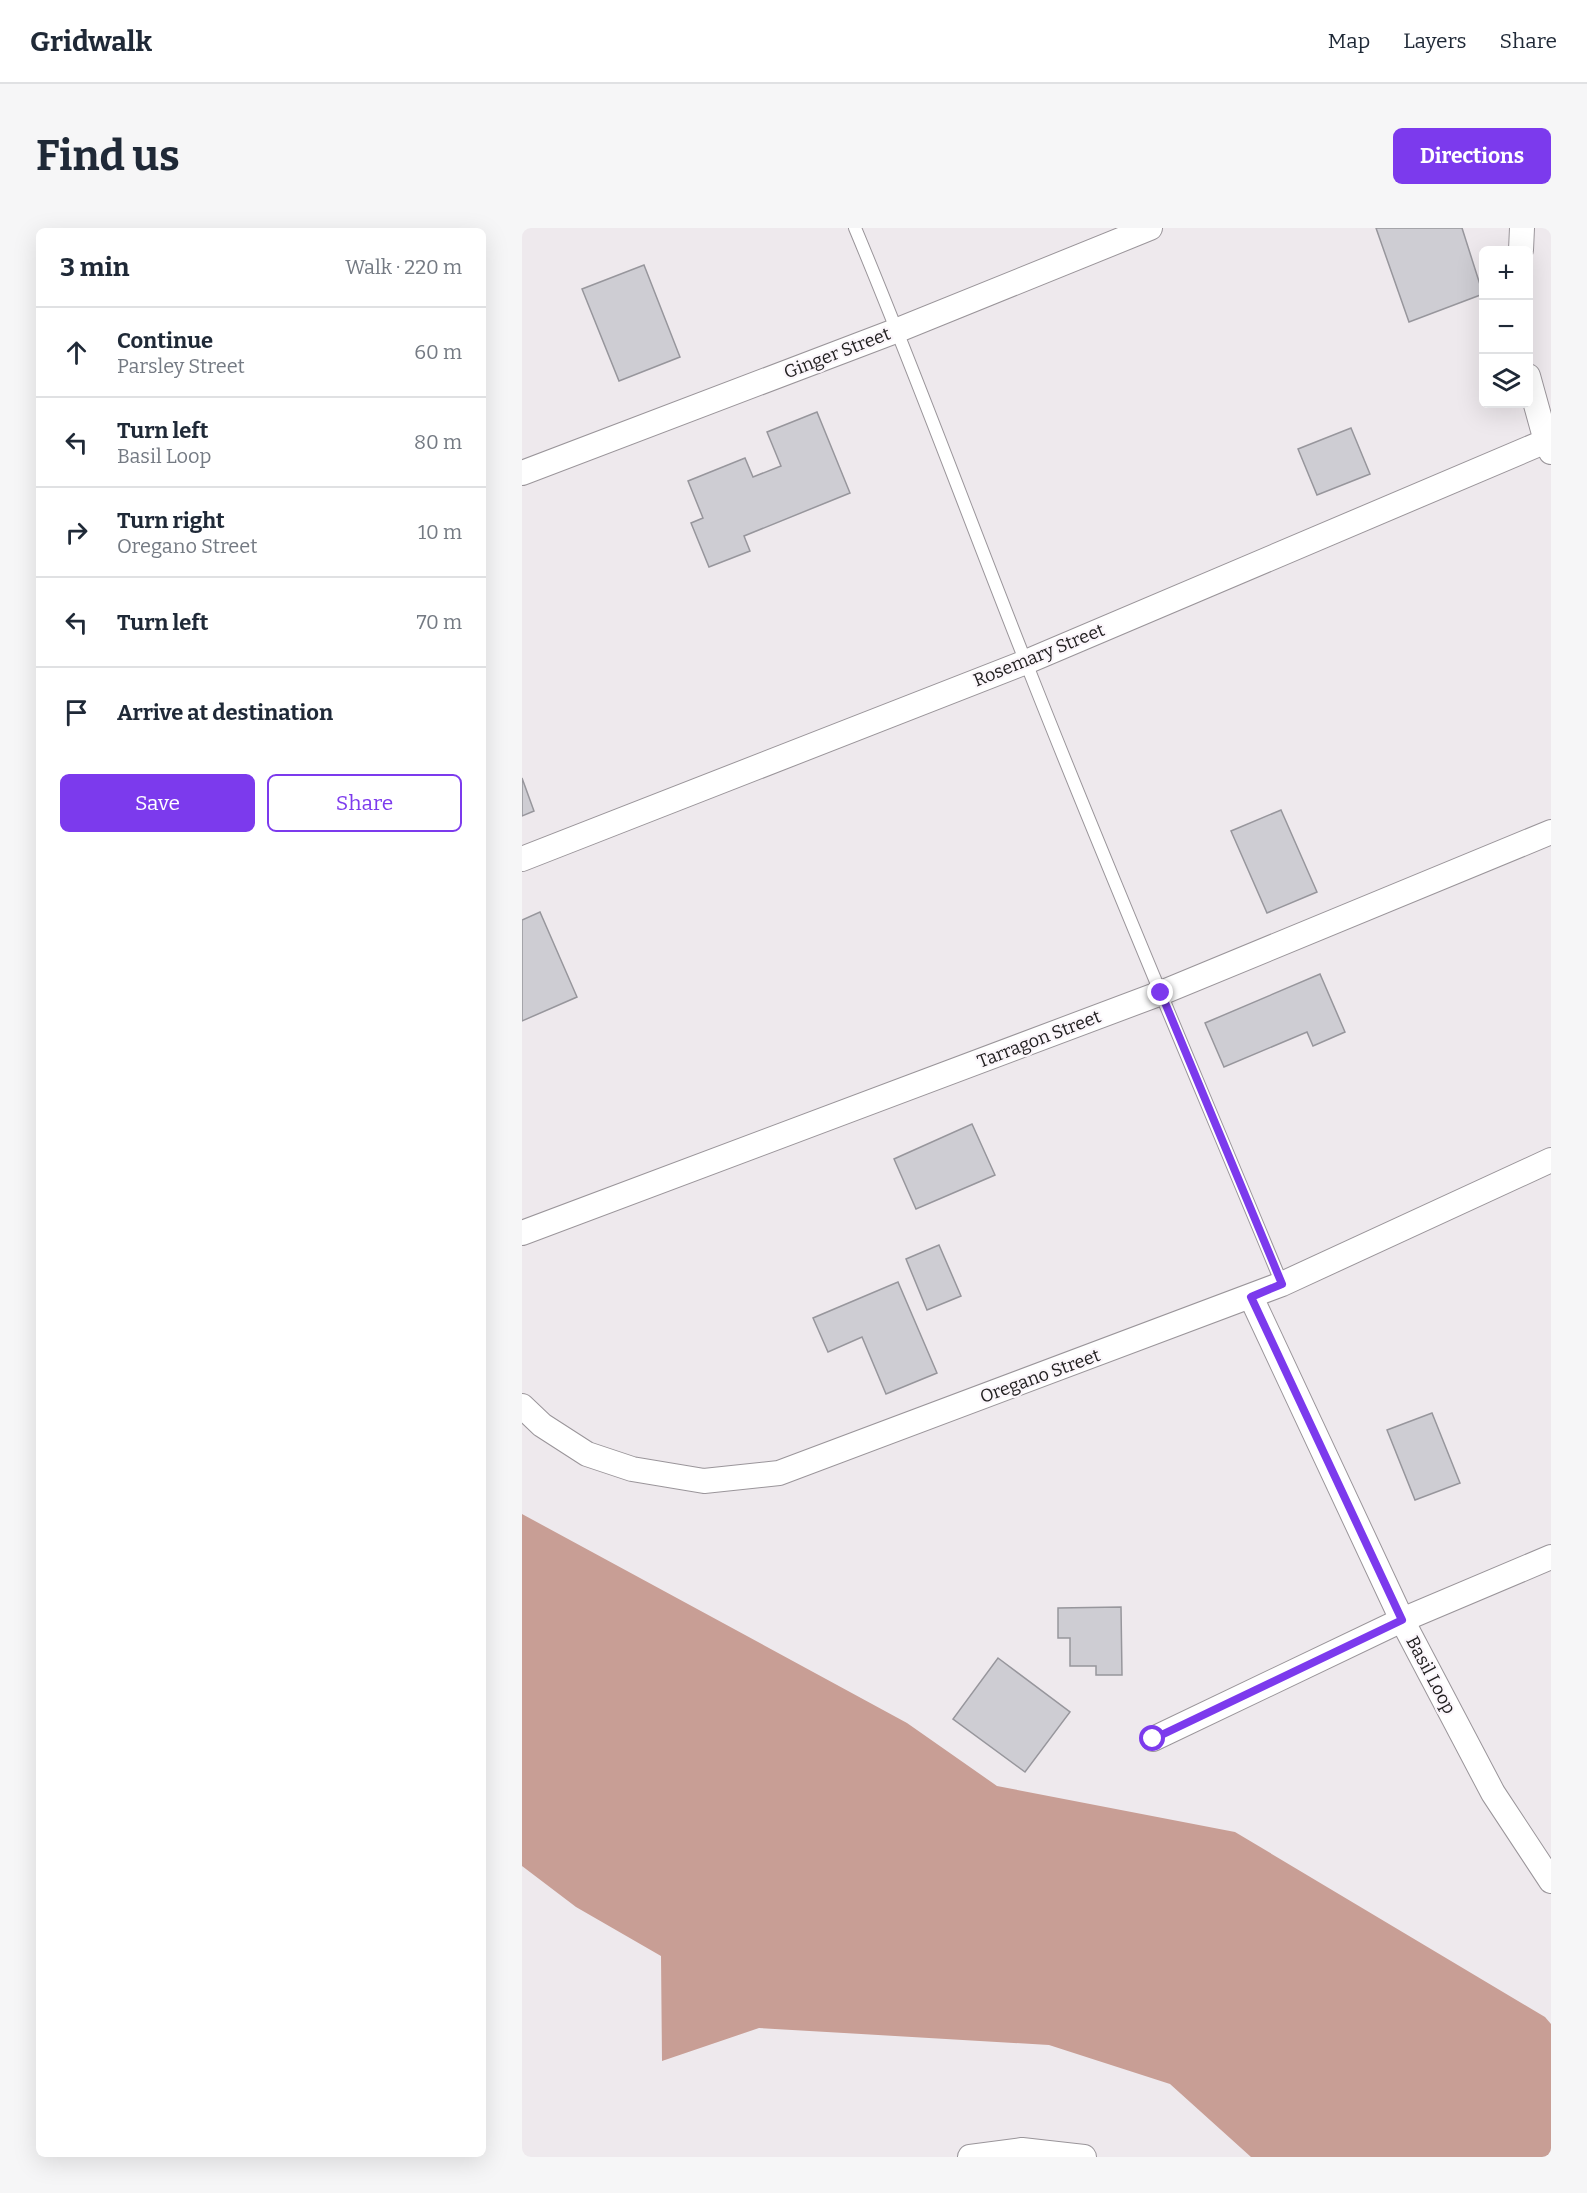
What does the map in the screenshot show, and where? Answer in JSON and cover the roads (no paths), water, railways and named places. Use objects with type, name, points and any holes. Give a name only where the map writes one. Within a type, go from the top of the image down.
[{"type":"street","name":"Ginger Street","points":[[522,473],[897,330],[1150,228]]},
{"type":"street","points":[[1521,246],[1522,228]]},
{"type":"street","points":[[1533,392],[1549,444]]},
{"type":"street","name":"Rosemary Street","points":[[522,859],[1026,662],[1549,444]]},
{"type":"street","name":"Tarragon Street","points":[[522,1233],[1161,993],[1551,832]]},
{"type":"street","name":"Oregano Street","points":[[522,1406],[542,1425],[587,1454],[632,1469],[704,1481],[778,1473],[1251,1297],[1551,1160]]},
{"type":"street","name":"Basil Loop","points":[[1251,1297],[1402,1620],[1493,1793],[1551,1881]]},
{"type":"street","points":[[1153,1739],[1402,1620],[1551,1557]]},
{"type":"street","points":[[970,2157],[1022,2150],[1084,2157]]},
{"type":"lane","points":[[855,228],[1026,662],[1282,1284]]}]
